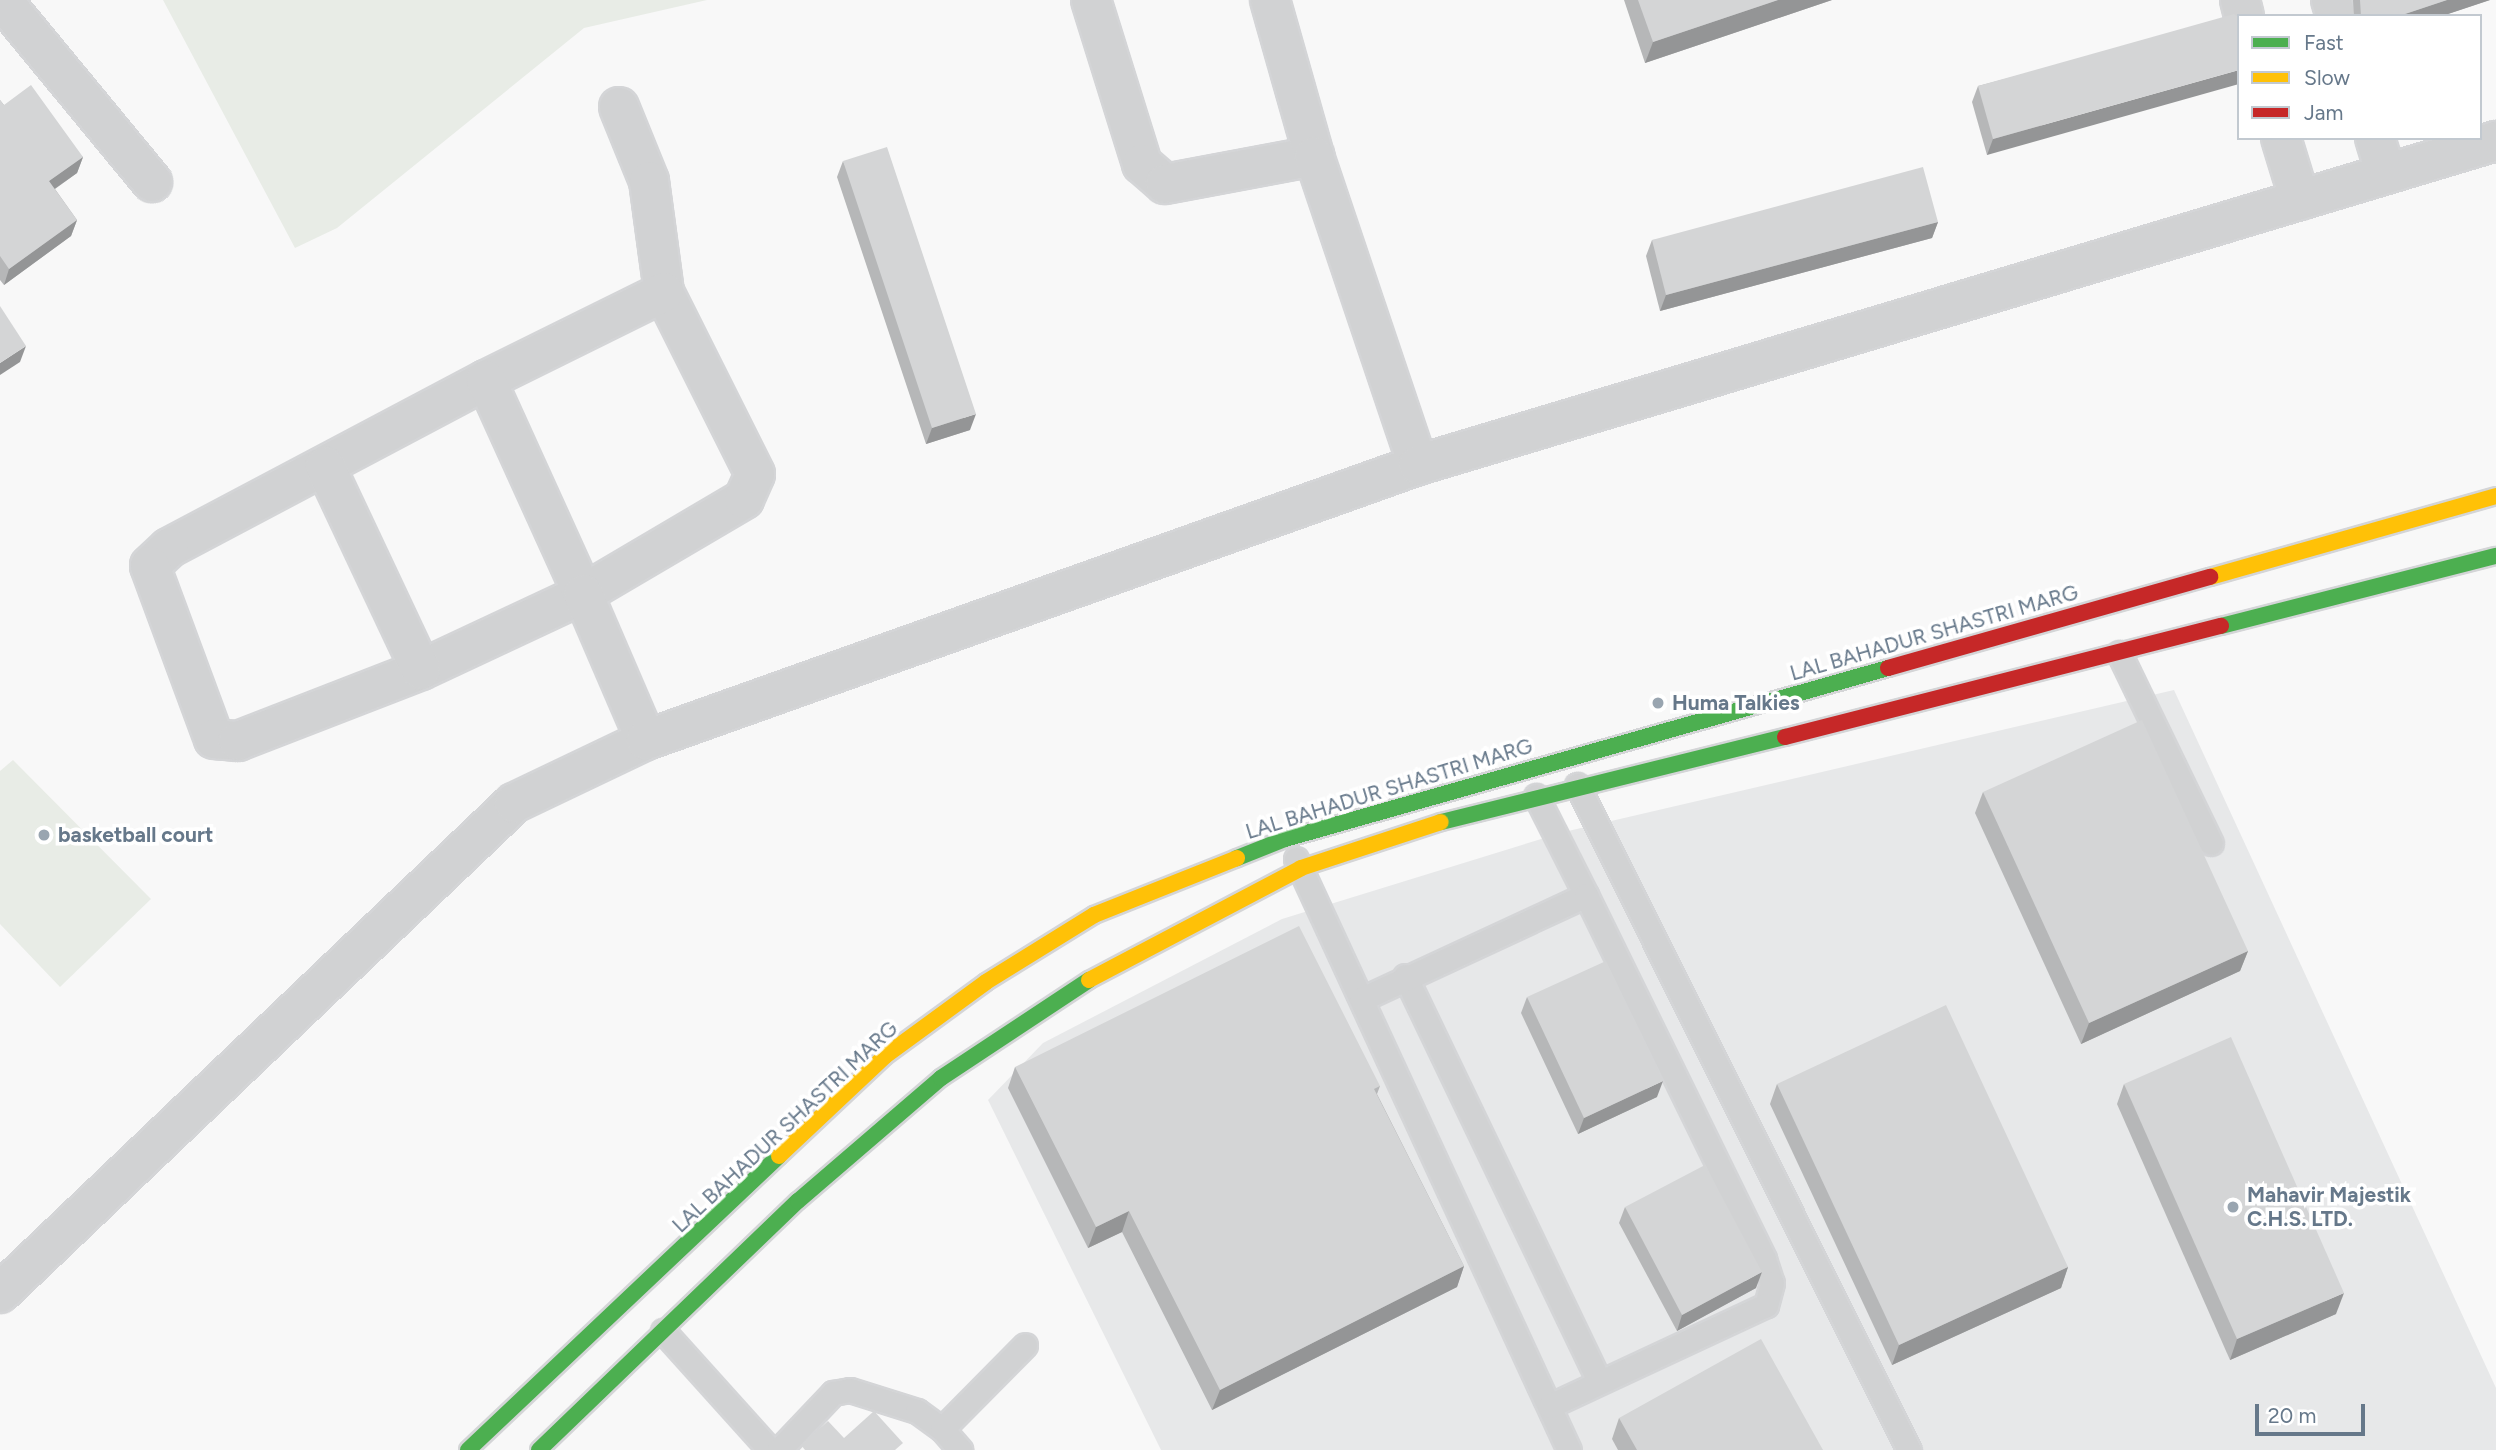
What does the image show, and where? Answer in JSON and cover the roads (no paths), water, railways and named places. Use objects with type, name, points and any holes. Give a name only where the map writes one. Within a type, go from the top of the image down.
[{"type":"main road","name":"LAL BAHADUR SHASTRI MARG","points":[[468,1450],[885,1056],[986,982],[1094,915],[1285,839],[2496,496]]},
{"type":"main road","points":[[539,1450],[798,1201],[941,1078],[1084,983],[1301,868],[1396,834],[1577,785],[2119,653],[2496,556]]},
{"type":"street","points":[[2,0],[152,182]]},
{"type":"street","points":[[1091,0],[1142,164],[1165,184],[1314,156]]},
{"type":"street","points":[[1270,0],[1314,156],[1418,465]]},
{"type":"street","points":[[619,107],[649,181],[664,292],[755,474],[744,499],[583,594],[421,670],[238,741],[214,738],[150,566],[169,548],[486,380],[664,292]]},
{"type":"street","points":[[2282,140],[2300,200]]},
{"type":"street","points":[[0,1293],[514,803],[646,740],[1418,465],[2300,200],[2380,156],[2496,141]]},
{"type":"street","points":[[486,380],[646,740]]},
{"type":"street","points":[[325,466],[421,670]]},
{"type":"lane","points":[[2119,653],[2211,843]]},
{"type":"lane","points":[[1577,785],[1909,1450]]},
{"type":"lane","points":[[1536,796],[1772,1283],[1766,1305],[1549,1406]]},
{"type":"lane","points":[[1285,839],[1362,999],[1569,1450]]},
{"type":"lane","points":[[1362,999],[1405,976],[1586,895]]},
{"type":"lane","points":[[1405,976],[1599,1381]]},
{"type":"lane","points":[[663,1331],[770,1450]]},
{"type":"lane","points":[[942,1429],[1025,1345]]},
{"type":"lane","points":[[779,1450],[833,1393],[850,1390],[918,1410],[942,1429],[960,1450]]},
{"type":"place","name":"Huma Talkies","points":[[1658,703]]},
{"type":"place","name":"basketball court","points":[[44,835]]},
{"type":"place","name":"Mahavir Majestik C.H.S. LTD.","points":[[2233,1207]]}]
